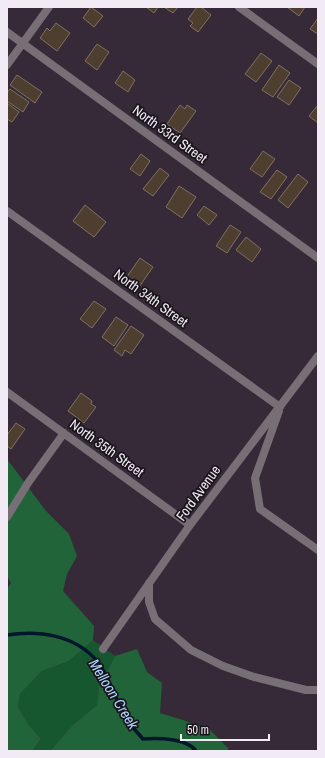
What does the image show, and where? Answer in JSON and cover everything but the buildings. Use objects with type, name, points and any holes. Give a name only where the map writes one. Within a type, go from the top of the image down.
[{"type":"street","points":[[7,65],[49,7]]},
{"type":"street","points":[[239,7],[318,64]]},
{"type":"street","name":"North 33rd Street","points":[[7,32],[318,258]]},
{"type":"street","name":"North 34th Street","points":[[7,211],[280,407]]},
{"type":"street","name":"Ford Avenue","points":[[103,649],[190,525],[318,356]]},
{"type":"street","name":"North 35th Street","points":[[7,392],[190,525]]},
{"type":"street","points":[[280,407],[255,478],[260,509],[318,550]]},
{"type":"street","points":[[7,517],[28,483],[64,433]]},
{"type":"street","points":[[149,582],[149,602],[155,618],[191,650],[223,666],[254,677],[306,690],[318,690]]},
{"type":"green space","points":[[7,459],[46,511],[69,534],[77,556],[67,574],[63,591],[94,626],[93,640],[69,661],[42,671],[20,694],[18,707],[28,724],[41,739],[32,751],[7,751],[7,589],[11,583],[7,576]]},
{"type":"green space","points":[[93,640],[115,656],[99,687],[97,705],[72,726],[50,751],[32,751],[41,739],[28,724],[18,707],[20,694],[42,671],[69,661]]},
{"type":"green space","points":[[137,649],[147,672],[162,683],[160,713],[210,730],[228,748],[228,751],[50,751],[72,726],[97,705],[99,687],[115,656]]},
{"type":"waterway","name":"Melloon Creek","points":[[7,635],[31,633],[44,634],[56,636],[78,645],[88,652],[101,666],[126,718],[143,739],[179,741],[192,747],[196,751]]}]
